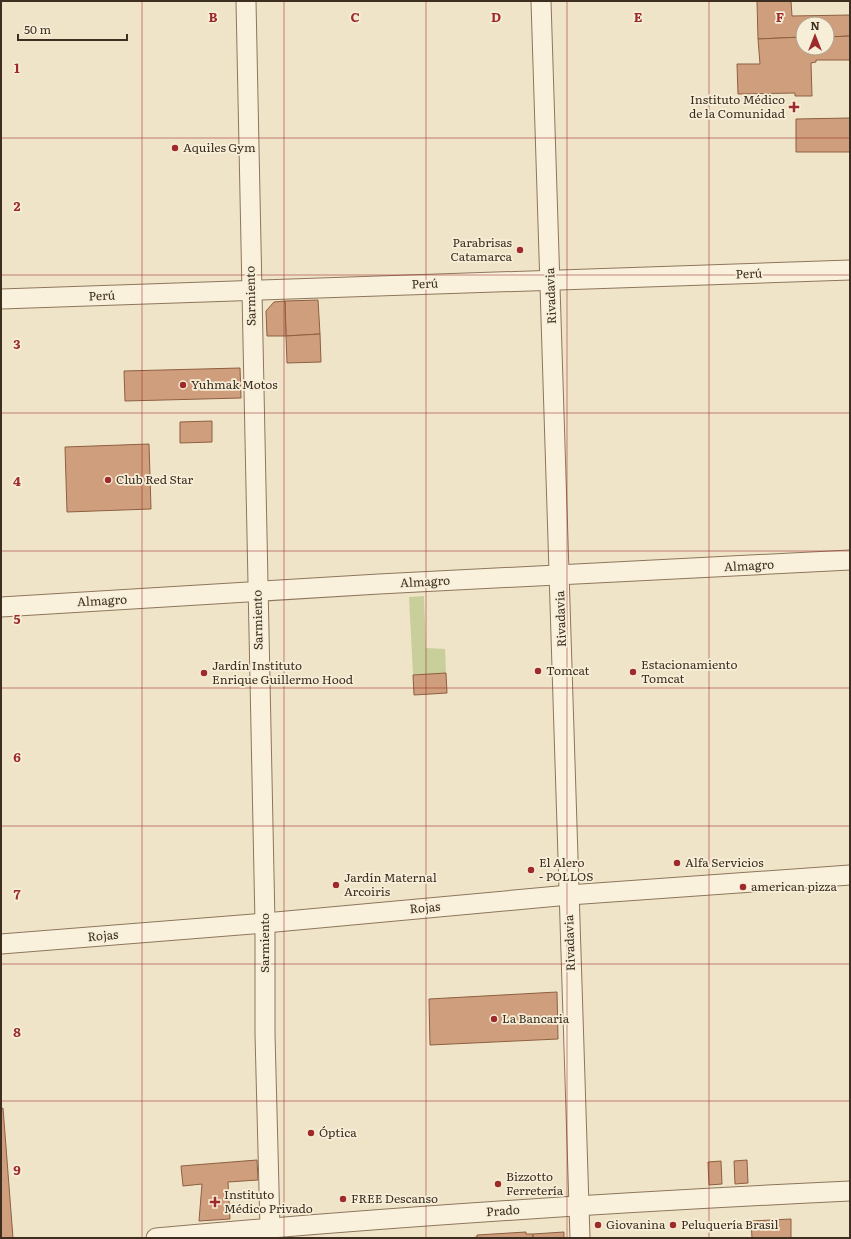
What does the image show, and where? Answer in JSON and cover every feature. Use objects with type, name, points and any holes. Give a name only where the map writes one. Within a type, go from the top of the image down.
[{"type":"street","name":"Sarmiento","points":[[246,1],[251,291],[266,923],[265,1034],[269,1233]]},
{"type":"street","name":"Rivadavia","points":[[541,1],[551,280],[580,1238]]},
{"type":"street","name":"Perú","points":[[1,299],[850,270]]},
{"type":"street","name":"Almagro","points":[[1,606],[850,560]]},
{"type":"street","name":"Rojas","points":[[1,944],[266,923],[569,895],[850,875]]},
{"type":"street","name":"Prado","points":[[156,1238],[269,1233],[579,1205],[850,1191]]},
{"type":"green space","points":[[424,596],[426,648],[445,649],[446,673],[413,675],[409,597]]},
{"type":"building","points":[[757,1],[791,1],[792,16],[850,15],[850,36],[835,37],[835,16],[795,16],[795,37],[758,39]]},
{"type":"building","points":[[850,36],[850,60],[816,60],[816,62],[811,63],[812,96],[795,96],[795,93],[738,94],[737,64],[760,64],[758,39],[795,37],[795,56],[835,56],[835,37]]},
{"type":"building","points":[[850,118],[850,152],[796,152],[796,119]]},
{"type":"building","points":[[318,300],[320,334],[286,336],[285,301]]},
{"type":"building","points":[[285,301],[286,336],[267,336],[266,311],[274,302]]},
{"type":"building","points":[[320,334],[321,362],[287,363],[286,336]]},
{"type":"building","name":"Yuhmak Motos","points":[[240,368],[241,398],[125,401],[124,371]]},
{"type":"building","points":[[212,421],[212,442],[180,443],[180,422]]},
{"type":"building","name":"Club Red Star","points":[[149,444],[151,509],[67,512],[65,447]]},
{"type":"building","points":[[446,673],[447,693],[414,695],[413,675]]},
{"type":"building","name":"La Bancaria","points":[[557,992],[558,1039],[430,1045],[429,999]]},
{"type":"building","points":[[3,1108],[13,1238],[1,1238],[1,1109]]},
{"type":"building","name":"Instituto Médico Privado","points":[[257,1160],[258,1180],[228,1182],[230,1219],[199,1221],[202,1184],[183,1186],[181,1166]]},
{"type":"building","points":[[747,1160],[748,1183],[735,1184],[734,1161]]},
{"type":"building","points":[[721,1161],[722,1184],[709,1185],[708,1162]]},
{"type":"building","points":[[791,1219],[791,1238],[752,1238],[751,1221]]},
{"type":"building","points":[[526,1232],[526,1234],[533,1234],[533,1238],[470,1238],[477,1237],[477,1235]]},
{"type":"building","points":[[564,1232],[564,1238],[533,1238],[533,1234]]},
{"type":"place","name":"Instituto Médico de la Comunidad","points":[[794,107]]},
{"type":"place","name":"Aquiles Gym","points":[[175,148]]},
{"type":"place","name":"Parabrisas Catamarca","points":[[520,250]]},
{"type":"place","name":"Yuhmak Motos","points":[[183,385]]},
{"type":"place","name":"Club Red Star","points":[[108,480]]},
{"type":"place","name":"Tomcat","points":[[538,671]]},
{"type":"place","name":"Estacionamiento Tomcat","points":[[633,672]]},
{"type":"place","name":"Jardín Instituto Enrique Guillermo Hood","points":[[204,673]]},
{"type":"place","name":"Alfa Servicios","points":[[677,863]]},
{"type":"place","name":"El Alero - POLLOS","points":[[531,870]]},
{"type":"place","name":"Jardín Maternal Arcoiris","points":[[336,885]]},
{"type":"place","name":"american pizza","points":[[743,887]]},
{"type":"place","name":"La Bancaria","points":[[494,1019]]},
{"type":"place","name":"Óptica","points":[[311,1133]]},
{"type":"place","name":"Bizzotto Ferretería","points":[[498,1184]]},
{"type":"place","name":"FREE Descanso","points":[[343,1199]]},
{"type":"place","name":"Instituto Médico Privado","points":[[215,1202]]},
{"type":"place","name":"Giovanina","points":[[598,1225]]},
{"type":"place","name":"Peluquería Brasil","points":[[673,1225]]}]
